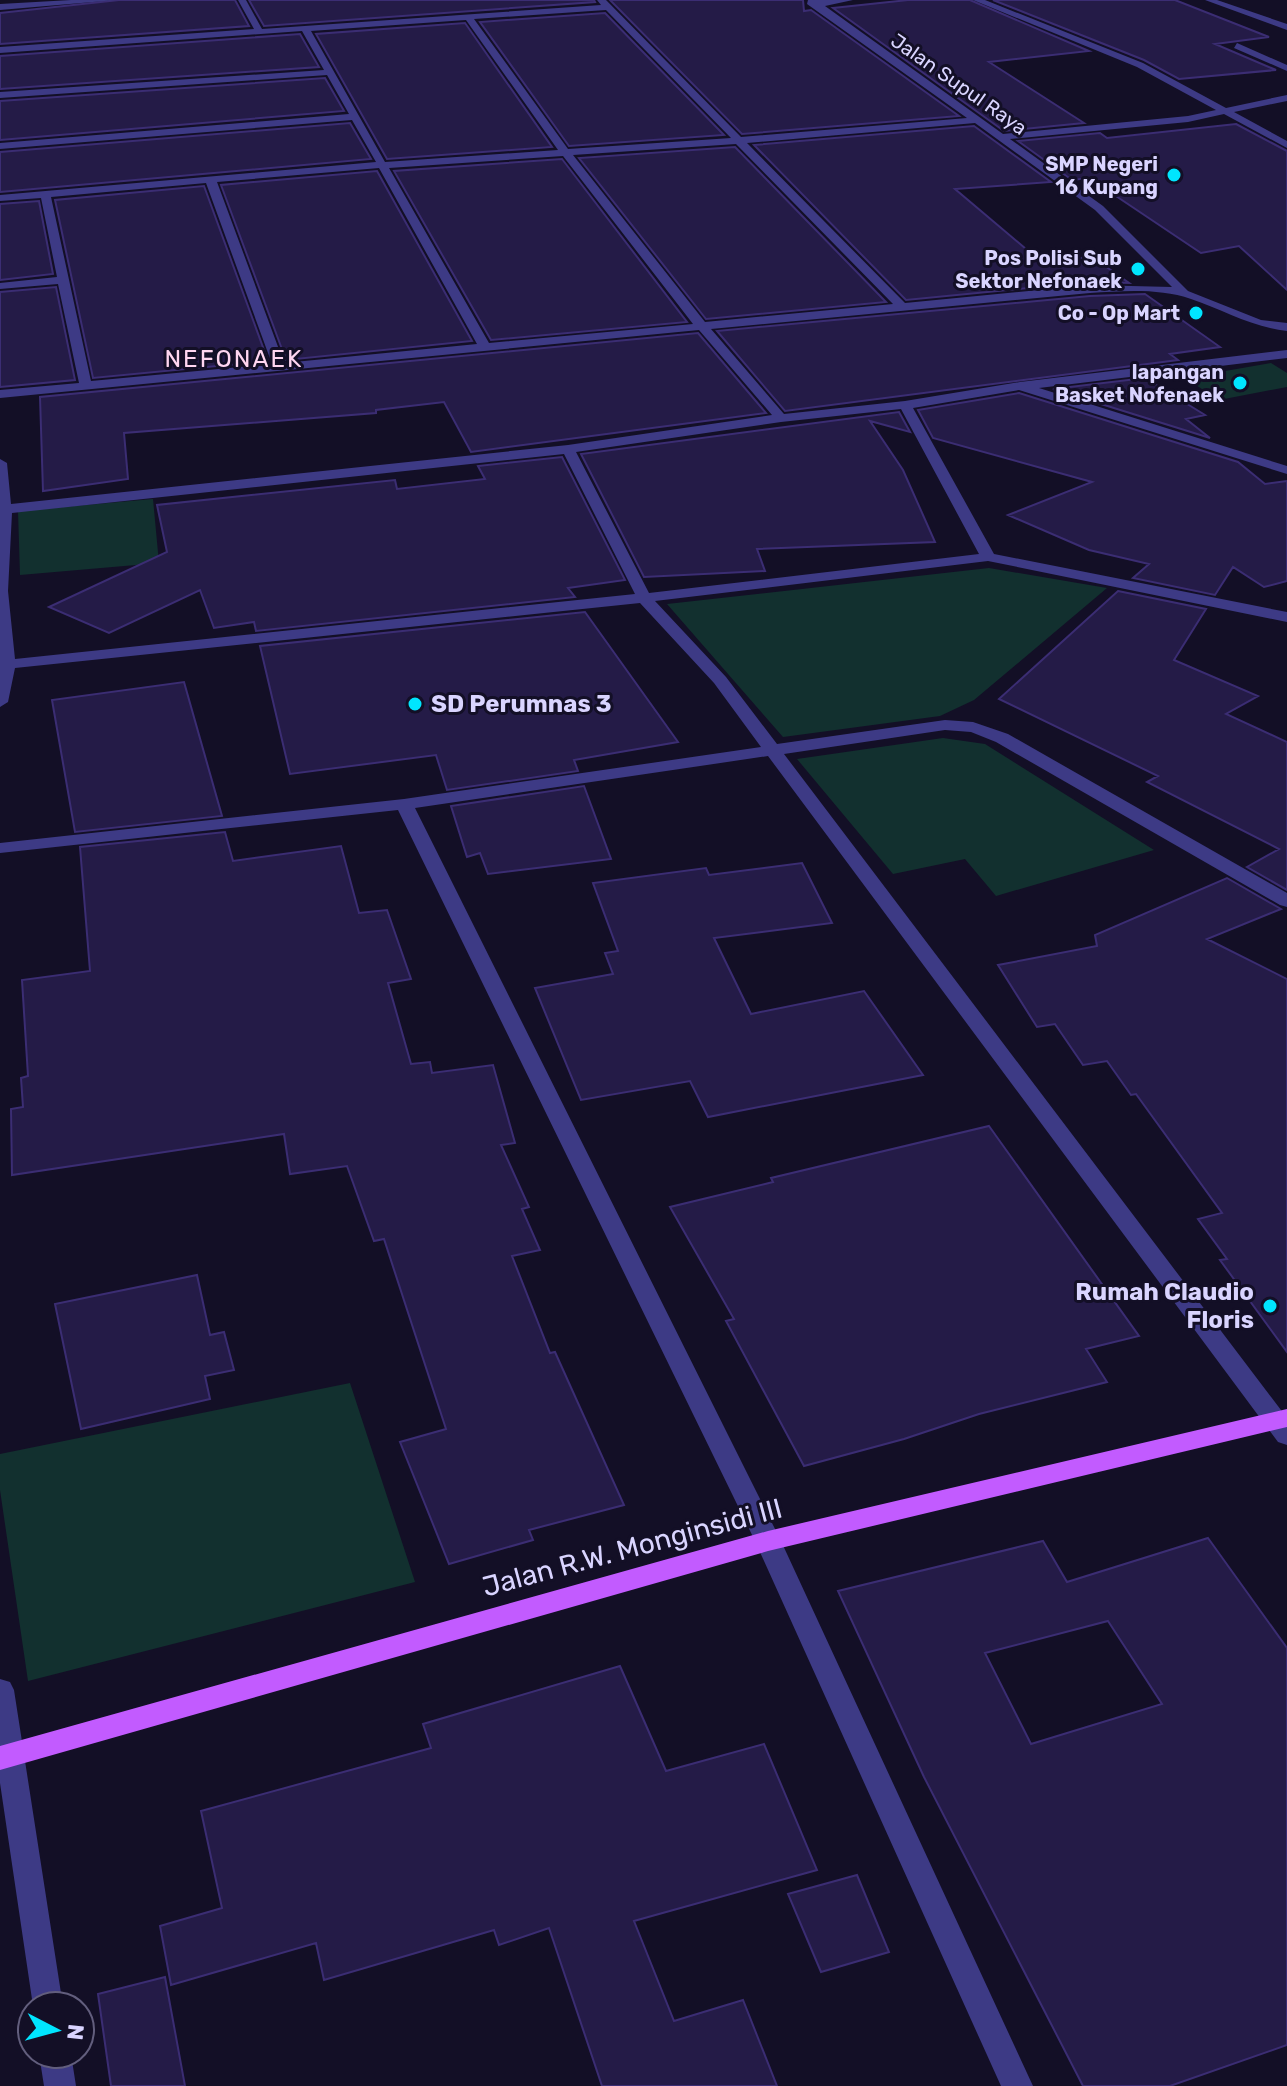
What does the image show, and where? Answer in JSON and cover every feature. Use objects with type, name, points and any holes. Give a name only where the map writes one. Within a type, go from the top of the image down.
[{"type":"main road","name":"Jalan R.W. Monginsidi III","points":[[5,1756],[768,1541],[1283,1425]]},
{"type":"street","points":[[0,7],[112,0]]},
{"type":"street","points":[[242,0],[260,33]]},
{"type":"street","points":[[811,2],[849,0]]},
{"type":"street","points":[[977,0],[1140,65],[1287,145]]},
{"type":"street","points":[[1209,0],[1287,27]]},
{"type":"street","name":"Jalan Supul Raya","points":[[811,2],[1099,208],[1184,293]]},
{"type":"street","points":[[0,50],[469,18],[604,4],[901,306]]},
{"type":"street","points":[[469,18],[564,154],[700,328],[781,418]]},
{"type":"street","points":[[306,30],[352,117],[485,347]]},
{"type":"street","points":[[1237,46],[1287,68]]},
{"type":"street","points":[[0,95],[330,72]]},
{"type":"street","points":[[1003,137],[1225,113],[1287,98]]},
{"type":"street","points":[[0,146],[352,117]]},
{"type":"street","points":[[0,198],[12,192],[45,193],[975,120]]},
{"type":"street","points":[[210,179],[279,366]]},
{"type":"street","points":[[45,193],[61,280],[86,386]]},
{"type":"street","points":[[0,286],[61,280]]},
{"type":"street","points":[[0,394],[1090,289],[1141,287],[1184,293],[1217,305],[1239,318],[1269,327],[1287,327]]},
{"type":"street","points":[[1269,327],[1287,342]]},
{"type":"street","points":[[5,509],[568,449],[781,418],[905,405],[1020,386],[1287,354]]},
{"type":"street","points":[[1020,386],[1287,470]]},
{"type":"street","points":[[905,405],[988,557]]},
{"type":"street","points":[[568,449],[644,598],[720,680],[1283,1425]]},
{"type":"street","points":[[0,463],[5,509],[0,591],[8,664],[0,702]]},
{"type":"street","points":[[8,664],[644,598],[988,557],[1287,617]]},
{"type":"street","points":[[0,848],[404,804],[945,725],[973,727],[1002,738],[1287,901]]},
{"type":"street","points":[[404,804],[768,1541],[1017,2086]]},
{"type":"street","points":[[0,1690],[5,1756],[45,1990]]},
{"type":"green space","name":"lapangan Basket Nofenaek","points":[[1271,363],[1287,373],[1287,387],[1219,400],[1185,378]]},
{"type":"green space","points":[[153,499],[159,563],[20,575],[18,511]]},
{"type":"green space","points":[[989,568],[1107,588],[974,700],[940,716],[783,737],[667,604]]},
{"type":"green space","points":[[943,738],[985,744],[1154,850],[996,896],[965,859],[893,874],[797,759]]},
{"type":"green space","points":[[350,1383],[415,1582],[28,1681],[0,1490],[0,1454]]},
{"type":"building","points":[[119,0],[235,0],[249,26],[0,44],[0,13]]},
{"type":"building","points":[[249,0],[594,0],[595,2],[264,26]]},
{"type":"building","points":[[610,0],[803,0],[804,11],[811,10],[959,116],[742,134]]},
{"type":"building","points":[[908,0],[970,0],[1089,51],[989,62],[1084,123],[1004,131],[833,8]]},
{"type":"building","points":[[993,0],[1175,0],[1269,37],[1215,44],[1276,70],[1179,79],[1144,60]]},
{"type":"building","points":[[605,13],[724,135],[569,146],[480,22]]},
{"type":"building","points":[[465,23],[552,147],[387,159],[316,34]]},
{"type":"building","points":[[300,34],[319,67],[0,89],[0,56]]},
{"type":"building","points":[[325,78],[344,111],[0,140],[0,101]]},
{"type":"building","points":[[350,123],[371,159],[0,192],[0,152]]},
{"type":"building","points":[[1236,124],[1287,151],[1287,290],[1239,246],[1201,253],[1089,178],[1072,180],[1018,141],[1100,133],[1107,138]]},
{"type":"building","points":[[974,126],[1051,182],[955,189],[1045,265],[1091,256],[1129,283],[1090,282],[906,300],[754,145]]},
{"type":"building","points":[[735,147],[886,302],[706,319],[579,158]]},
{"type":"building","points":[[562,159],[687,322],[491,340],[394,171]]},
{"type":"building","points":[[377,171],[472,341],[286,360],[221,185]]},
{"type":"building","points":[[204,186],[268,361],[93,378],[55,200]]},
{"type":"building","points":[[39,201],[53,274],[0,280],[0,204]]},
{"type":"building","points":[[56,287],[75,380],[0,387],[0,292]]},
{"type":"building","points":[[1145,294],[1220,347],[1170,354],[1178,360],[785,411],[717,331],[1090,296]]},
{"type":"building","points":[[698,333],[766,413],[471,452],[444,402],[376,410],[376,413],[124,433],[128,479],[43,491],[40,397]]},
{"type":"building","points":[[1145,378],[1205,415],[1186,419],[1210,438],[1053,389]]},
{"type":"building","points":[[1019,393],[1238,462],[1265,484],[1287,481],[1287,581],[1264,587],[1233,567],[1215,595],[1133,578],[1149,564],[1089,550],[1008,515],[1092,482],[933,438],[918,410]]},
{"type":"building","points":[[899,412],[910,432],[870,421],[903,470],[935,542],[757,549],[765,571],[644,577],[581,454]]},
{"type":"building","points":[[562,457],[625,580],[568,588],[575,597],[256,631],[254,622],[214,628],[200,590],[109,633],[49,607],[167,552],[157,505],[395,480],[397,489],[485,479],[478,466]]},
{"type":"building","points":[[1118,591],[1206,609],[1174,660],[1258,696],[1226,714],[1287,742],[1287,890],[1247,867],[1279,849],[1147,782],[1158,776],[999,699]]},
{"type":"building","points":[[585,612],[678,742],[574,760],[578,771],[447,790],[436,755],[290,774],[260,646]]},
{"type":"building","points":[[184,682],[222,816],[75,832],[52,700]]},
{"type":"building","points":[[584,786],[611,859],[488,874],[480,853],[467,857],[451,806]]},
{"type":"building","points":[[225,832],[233,861],[341,846],[359,913],[387,910],[411,979],[388,983],[411,1064],[430,1062],[432,1073],[493,1065],[515,1143],[501,1145],[529,1207],[522,1209],[540,1250],[512,1256],[550,1353],[555,1352],[624,1505],[529,1530],[533,1540],[449,1564],[400,1442],[446,1429],[384,1239],[374,1241],[347,1166],[290,1174],[284,1134],[12,1175],[11,1109],[23,1107],[21,1078],[28,1076],[22,980],[90,971],[80,847]]},
{"type":"building","points":[[802,863],[832,923],[714,938],[751,1014],[864,991],[923,1075],[708,1117],[690,1081],[581,1100],[535,988],[613,974],[605,953],[618,951],[593,883],[706,868],[709,875]]},
{"type":"building","points":[[1227,878],[1281,909],[1207,939],[1287,979],[1287,1352],[1220,1260],[1227,1259],[1198,1219],[1222,1213],[1136,1094],[1131,1095],[1107,1061],[1083,1065],[1055,1024],[1037,1027],[998,965],[1097,946],[1095,935]]},
{"type":"building","points":[[989,1126],[1139,1336],[1086,1349],[1107,1382],[979,1414],[904,1439],[804,1466],[726,1321],[734,1319],[670,1207],[773,1182],[771,1178]]},
{"type":"building","points":[[197,1275],[210,1335],[224,1332],[234,1370],[205,1376],[210,1399],[81,1429],[55,1304]]},
{"type":"building","points":[[1208,1538],[1287,1648],[1287,2045],[1170,2086],[1083,2086],[924,1777],[838,1591],[1043,1541],[1067,1582]],"holes":[[[1108,1621],[1162,1704],[1031,1744],[985,1653]]]},
{"type":"building","points":[[620,1666],[666,1771],[764,1744],[817,1870],[634,1921],[674,2021],[743,2000],[777,2086],[602,2086],[549,1928],[499,1945],[494,1930],[324,1980],[316,1943],[171,1985],[160,1926],[222,1908],[201,1811],[431,1748],[423,1724]]},
{"type":"building","points":[[857,1875],[889,1952],[821,1972],[788,1894]]},
{"type":"building","points":[[165,1977],[185,2086],[111,2086],[98,1994]]},
{"type":"place","name":"SMP Negeri 16 Kupang","points":[[1174,175]]},
{"type":"place","name":"Pos Polisi Sub Sektor Nefonaek","points":[[1138,269]]},
{"type":"place","name":"Co - Op Mart","points":[[1196,313]]},
{"type":"place","name":"lapangan Basket Nofenaek","points":[[1240,383]]},
{"type":"place","name":"SD Perumnas 3","points":[[415,704]]},
{"type":"place","name":"Rumah Claudio Floris","points":[[1270,1306]]},
{"type":"district","name":"NEFONAEK","points":[[234,359]]}]
